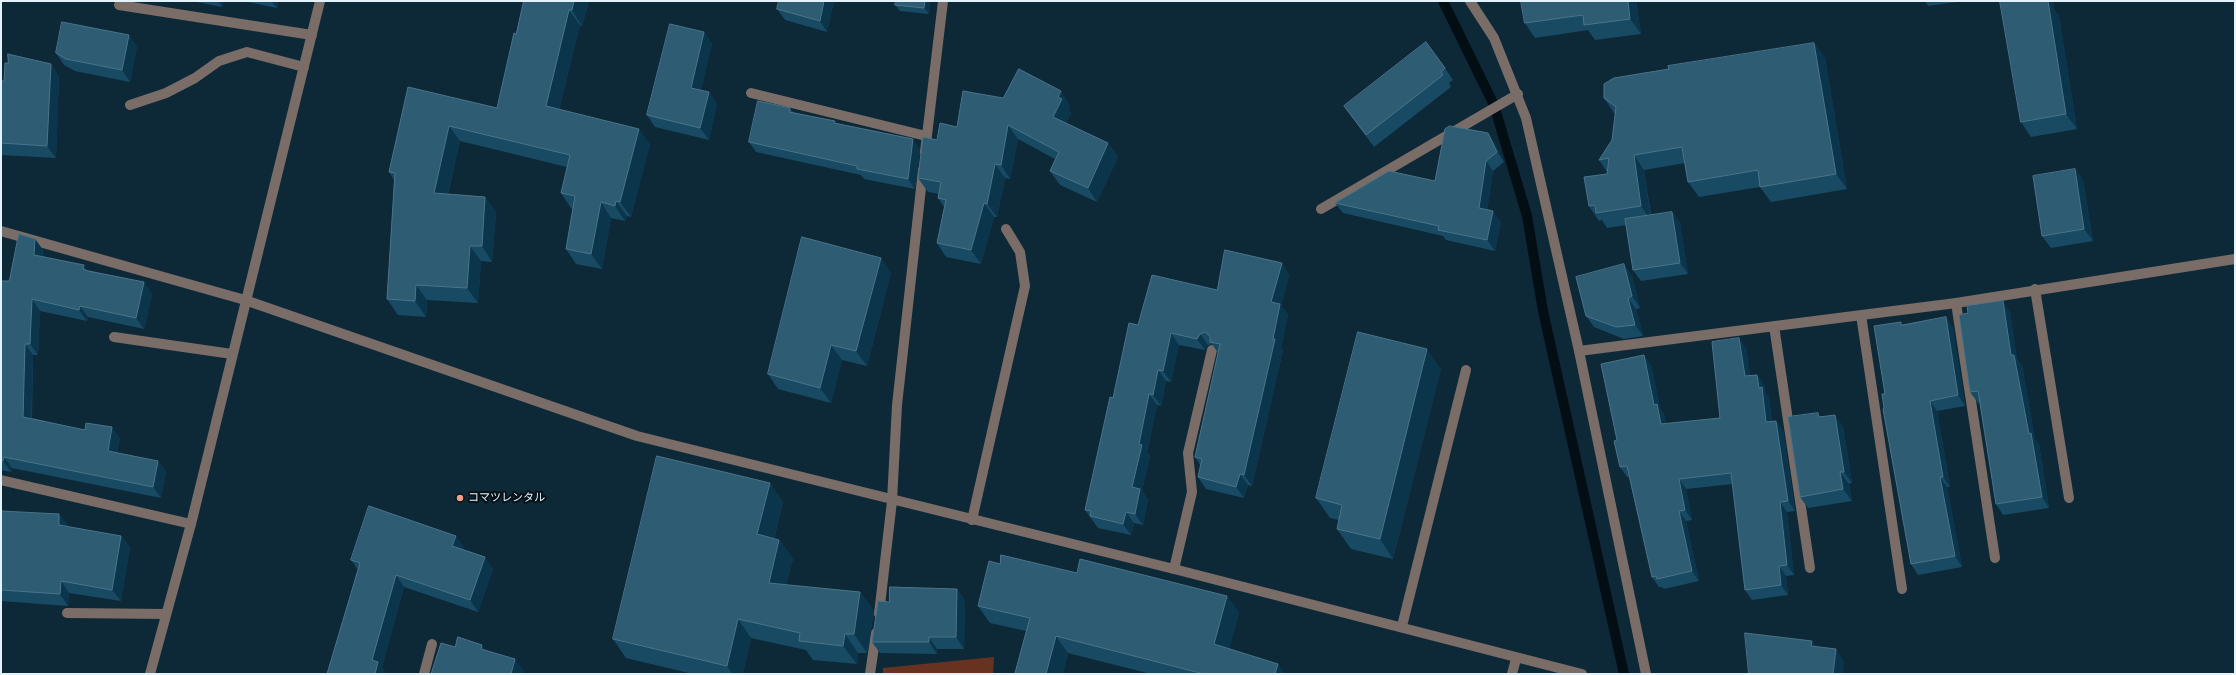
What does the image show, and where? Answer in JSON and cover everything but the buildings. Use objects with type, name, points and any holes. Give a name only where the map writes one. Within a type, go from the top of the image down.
[{"type":"street","points":[[150,674],[191,524],[245,300],[320,1]]},
{"type":"street","points":[[870,674],[882,599],[892,501],[897,405],[926,136],[943,1]]},
{"type":"street","points":[[1470,1],[1494,38],[1518,94],[1526,118],[1580,351],[1646,674]]},
{"type":"street","points":[[119,5],[312,35]]},
{"type":"street","points":[[130,105],[166,93],[195,78],[219,61],[247,52],[304,66]]},
{"type":"street","points":[[751,93],[926,136]]},
{"type":"street","points":[[1321,209],[1518,94]]},
{"type":"street","points":[[972,520],[1025,286],[1020,252],[1006,229]]},
{"type":"street","points":[[1,231],[245,300],[637,436],[892,501],[1402,626],[1516,658],[1582,674]]},
{"type":"street","points":[[1580,351],[1956,303],[2035,289],[2235,259]]},
{"type":"street","points":[[2035,289],[2069,498]]},
{"type":"street","points":[[1956,303],[1995,558]]},
{"type":"street","points":[[1861,315],[1902,589]]},
{"type":"street","points":[[1774,326],[1810,568]]},
{"type":"street","points":[[114,337],[232,354]]},
{"type":"street","points":[[1174,569],[1192,492],[1188,454],[1212,350]]},
{"type":"street","points":[[1402,626],[1466,370]]},
{"type":"street","points":[[1,480],[191,524]]},
{"type":"street","points":[[66,613],[166,614]]},
{"type":"street","points":[[424,674],[432,644]]},
{"type":"street","points":[[1512,674],[1516,658]]},
{"type":"shaded area","points":[[994,657],[993,674],[883,674],[883,668]]},
{"type":"waterway","points":[[1443,1],[1494,105],[1527,216],[1543,311],[1624,674]]},
{"type":"place","name":"コマツレンタル","points":[[460,498]]}]
